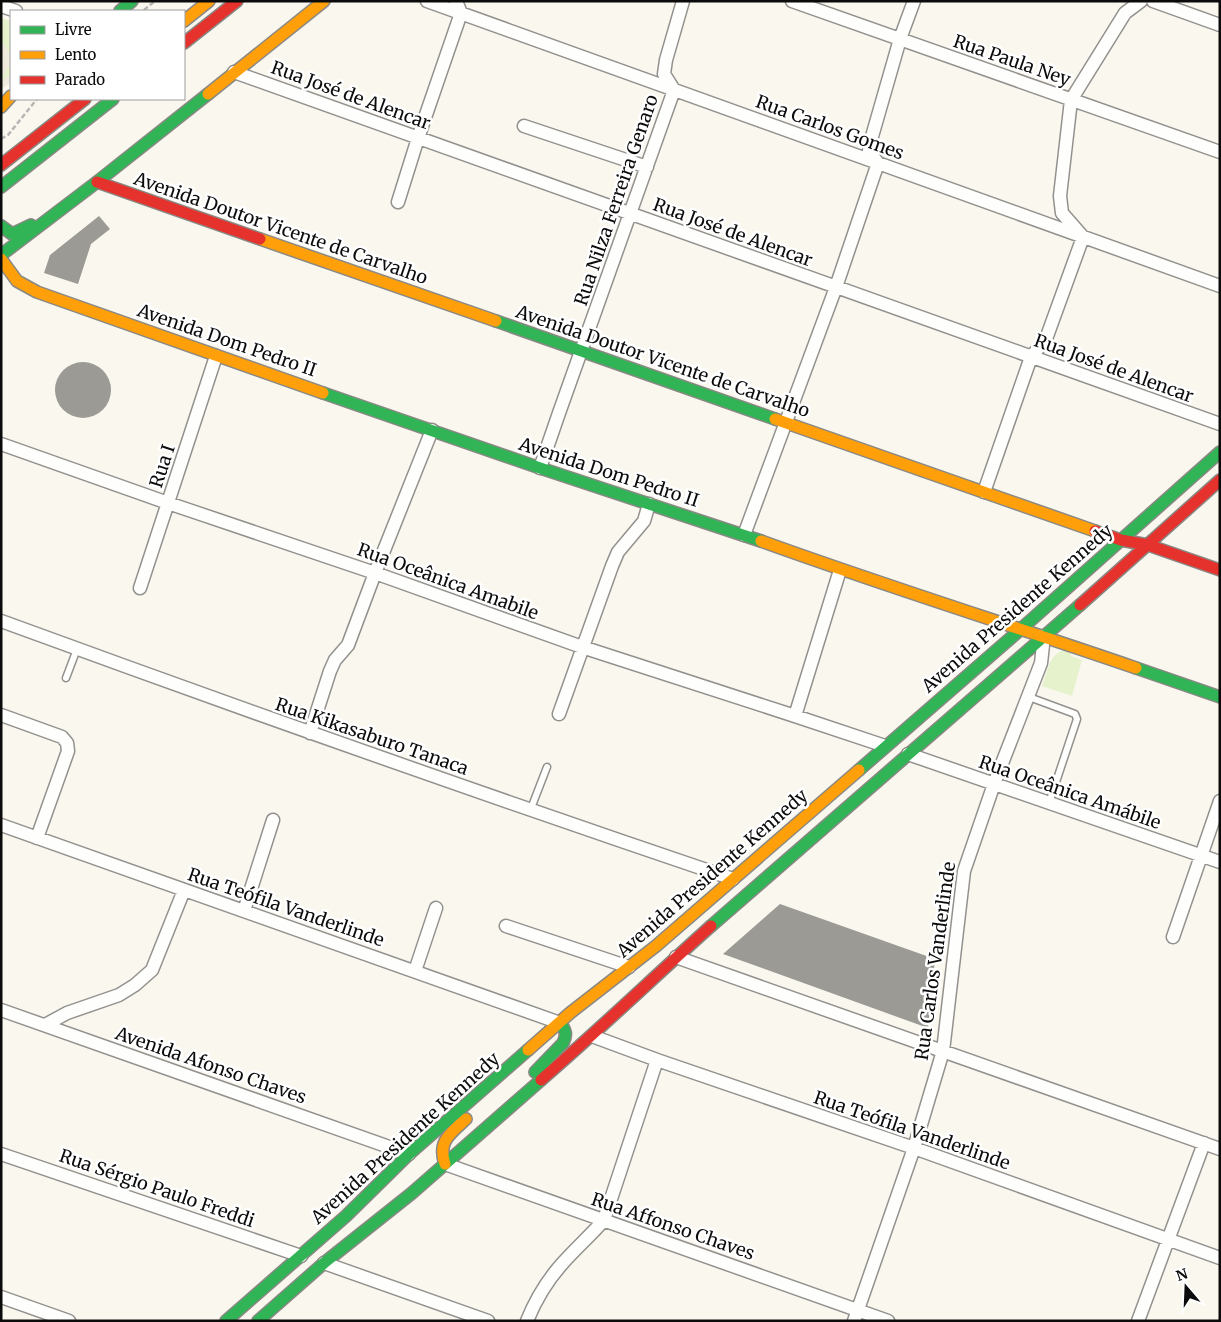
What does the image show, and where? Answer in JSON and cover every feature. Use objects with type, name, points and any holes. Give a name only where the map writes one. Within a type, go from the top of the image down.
[{"type":"main road","points":[[121,10],[132,1]]},
{"type":"main road","points":[[185,20],[209,1]]},
{"type":"main road","points":[[185,42],[237,1]]},
{"type":"main road","points":[[1,255],[97,182],[324,1]]},
{"type":"main road","points":[[1,108],[10,96]]},
{"type":"main road","points":[[4,163],[84,100]]},
{"type":"main road","points":[[1,187],[112,100]]},
{"type":"main road","name":"Avenida Doutor Vicente de Carvalho","points":[[97,182],[1121,540],[1148,545],[1220,570]]},
{"type":"main road","points":[[1,226],[12,234],[47,219]]},
{"type":"main road","name":"Avenida Dom Pedro II","points":[[1,259],[17,281],[37,292],[540,468],[744,535],[840,570],[1044,636],[1220,698]]},
{"type":"main road","name":"Avenida Presidente Kennedy","points":[[226,1321],[346,1216],[409,1154],[588,999],[629,967],[732,879],[1021,629],[1220,452]]},
{"type":"main road","points":[[258,1321],[324,1263],[412,1193],[592,1036],[676,957],[1220,480]]},
{"type":"main road","points":[[519,1099],[521,1086],[563,1043],[566,1037],[560,1023]]},
{"type":"main road","points":[[445,1164],[441,1148],[443,1143],[482,1103],[504,1072]]},
{"type":"street","name":"Rua Carlos Gomes","points":[[427,1],[1220,286]]},
{"type":"street","points":[[398,202],[461,13],[456,1]]},
{"type":"street","name":"Rua Nilza Ferreira Genaro","points":[[540,468],[674,90],[664,74],[666,60],[683,1]]},
{"type":"street","name":"Rua Paula Ney","points":[[792,1],[1220,152]]},
{"type":"street","points":[[744,535],[836,287],[878,163],[869,151],[871,140],[900,39],[914,1]]},
{"type":"street","points":[[984,492],[1031,357],[1046,339],[1083,237],[1062,213],[1060,196],[1072,100],[1125,13],[1141,1]]},
{"type":"street","points":[[1153,1],[1220,25]]},
{"type":"street","points":[[1,6],[13,10]]},
{"type":"street","name":"Rua José de Alencar","points":[[234,72],[1220,424]]},
{"type":"street","points":[[524,126],[647,167]]},
{"type":"street","name":"Rua I","points":[[140,588],[216,356]]},
{"type":"street","points":[[310,733],[330,671],[335,660],[348,646],[432,430]]},
{"type":"street","name":"Rua Oceânica Amabile","points":[[1,444],[375,573],[582,648],[885,746]]},
{"type":"street","points":[[559,714],[612,566],[618,552],[644,520],[648,504]]},
{"type":"street","points":[[795,716],[840,570]]},
{"type":"street","name":"Rua Kikasaburo Tanaca","points":[[1,621],[530,811],[732,879]]},
{"type":"street","name":"Rua Carlos Vanderlinde","points":[[856,1315],[914,1148],[943,1051],[964,871],[994,784],[1041,663],[1044,636]]},
{"type":"street","points":[[1,715],[62,736],[67,743],[68,751],[37,838]]},
{"type":"street","name":"Rua Oceânica Amábile","points":[[908,754],[1220,862]]},
{"type":"street","points":[[1173,936],[1220,801]]},
{"type":"street","points":[[244,911],[273,820]]},
{"type":"street","name":"Rua Teófila Vanderlinde","points":[[1,825],[560,1023]]},
{"type":"street","points":[[45,1025],[67,1013],[118,995],[135,985],[152,970],[184,890]]},
{"type":"street","points":[[415,971],[436,908]]},
{"type":"street","points":[[506,926],[629,967]]},
{"type":"street","points":[[676,957],[1220,1149]]},
{"type":"street","name":"Avenida Afonso Chaves","points":[[1,1010],[409,1154]]},
{"type":"street","name":"Rua Teófila Vanderlinde","points":[[592,1036],[914,1148],[1220,1258]]},
{"type":"street","points":[[527,1321],[538,1299],[560,1266],[589,1238],[604,1220],[657,1060]]},
{"type":"street","points":[[1138,1321],[1204,1143]]},
{"type":"street","name":"Rua Sérgio Paulo Freddi","points":[[1,1154],[301,1256]]},
{"type":"street","name":"Rua Affonso Chaves","points":[[445,1164],[604,1220],[856,1315],[888,1321]]},
{"type":"street","points":[[324,1263],[488,1321]]},
{"type":"street","points":[[1,1297],[69,1321]]},
{"type":"lane","points":[[66,678],[77,649]]},
{"type":"lane","points":[[1029,697],[1077,716],[1049,803]]},
{"type":"lane","points":[[530,811],[547,768]]},
{"type":"path","points":[[144,10],[156,1]]},
{"type":"path","points":[[1,139],[8,135],[36,100]]},
{"type":"green space","points":[[1,18],[10,21],[10,83],[1,89]]},
{"type":"green space","points":[[1064,650],[1070,650],[1071,656],[1082,660],[1072,696],[1042,686],[1047,670],[1055,655]]},
{"type":"shaded area","points":[[1,39],[8,51],[10,51],[10,65],[2,78],[4,79],[10,74],[10,83],[1,89]]},
{"type":"building","points":[[99,216],[110,229],[91,244],[78,284],[44,273],[50,255]]},
{"type":"building","points":[[78,362],[88,362],[103,370],[109,379],[111,390],[109,401],[103,410],[88,418],[78,418],[67,413],[60,406],[55,395],[55,385],[60,374],[67,367]]},
{"type":"building","points":[[780,904],[935,959],[928,1028],[723,954]]},
{"type":"traffic: fast","points":[[121,10],[132,1]]},
{"type":"traffic: fast","points":[[1,255],[208,94]]},
{"type":"traffic: fast","points":[[1,187],[112,100]]},
{"type":"traffic: fast","points":[[1,226],[12,234],[31,225]]},
{"type":"traffic: fast","points":[[496,321],[775,419]]},
{"type":"traffic: fast","points":[[323,393],[540,468],[761,541]]},
{"type":"traffic: fast","points":[[859,770],[1220,452]]},
{"type":"traffic: fast","points":[[711,926],[1080,605]]},
{"type":"traffic: fast","points":[[1136,668],[1220,697]]},
{"type":"traffic: fast","points":[[535,1072],[563,1043],[565,1033],[560,1023]]},
{"type":"traffic: fast","points":[[226,1321],[346,1216],[409,1154],[528,1050]]},
{"type":"traffic: fast","points":[[258,1321],[324,1263],[412,1193],[541,1080]]},
{"type":"traffic: slow","points":[[185,20],[209,1]]},
{"type":"traffic: slow","points":[[208,94],[324,1]]},
{"type":"traffic: slow","points":[[1,107],[10,97]]},
{"type":"traffic: slow","points":[[260,239],[496,321]]},
{"type":"traffic: slow","points":[[1,259],[17,281],[37,292],[323,393]]},
{"type":"traffic: slow","points":[[775,419],[1095,531]]},
{"type":"traffic: slow","points":[[761,541],[1136,668]]},
{"type":"traffic: slow","points":[[528,1050],[570,1013],[656,946],[859,770]]},
{"type":"traffic: slow","points":[[445,1164],[443,1156],[444,1143],[451,1133],[466,1119]]},
{"type":"traffic: jam","points":[[185,42],[237,1]]},
{"type":"traffic: jam","points":[[1,165],[84,100]]},
{"type":"traffic: jam","points":[[97,182],[260,239]]},
{"type":"traffic: jam","points":[[1080,605],[1220,480]]},
{"type":"traffic: jam","points":[[1095,531],[1121,540],[1148,545],[1220,570]]},
{"type":"traffic: jam","points":[[541,1080],[711,926]]}]
